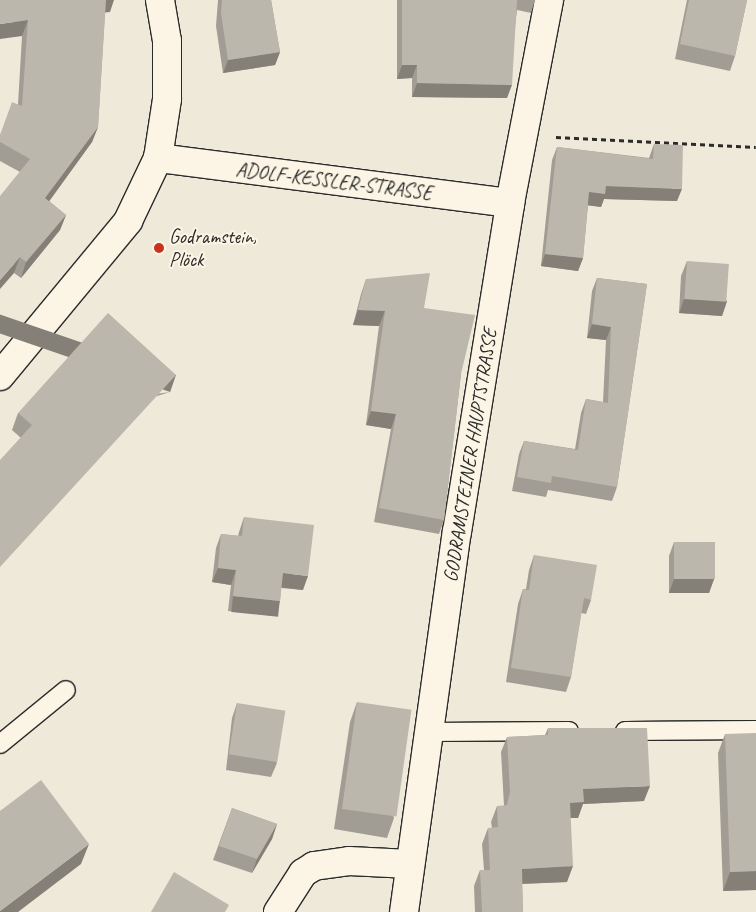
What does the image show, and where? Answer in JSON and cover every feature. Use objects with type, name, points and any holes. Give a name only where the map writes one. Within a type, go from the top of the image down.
[{"type":"street","points":[[0,376],[128,221],[158,158],[168,99],[167,41],[160,0]]},
{"type":"street","name":"GODRAMSTEINER HAUPTSTRASSE","points":[[404,912],[429,732],[510,203],[549,0]]},
{"type":"street","name":"ADOLF-KESSLER-STRASSE","points":[[158,158],[510,203]]},
{"type":"street","points":[[278,912],[304,873],[314,866],[349,861],[410,864]]},
{"type":"lane","points":[[0,744],[66,690]]},
{"type":"lane","points":[[607,731],[756,730]]},
{"type":"lane","points":[[429,732],[587,731]]},
{"type":"path","points":[[523,136],[756,147]]},
{"type":"building","points":[[0,0],[106,0],[98,127],[45,198],[66,215],[26,262],[20,257],[0,280],[0,196],[30,159],[0,142],[0,135],[12,102],[22,106],[28,20],[0,24]]},
{"type":"building","points":[[222,0],[271,0],[280,52],[228,60],[221,13]]},
{"type":"building","points":[[402,0],[517,0],[512,85],[417,83],[417,65],[402,65]]},
{"type":"building","points":[[689,0],[747,0],[735,56],[680,44]]},
{"type":"building","points":[[654,144],[683,145],[682,189],[606,186],[605,194],[589,192],[583,258],[545,254],[557,147],[653,159]]},
{"type":"building","points":[[687,261],[729,264],[726,302],[684,299]]},
{"type":"building","points":[[430,273],[424,308],[475,315],[461,374],[444,520],[379,508],[396,414],[371,411],[385,311],[358,310],[366,279]]},
{"type":"building","points":[[597,278],[647,284],[617,487],[552,476],[551,483],[517,477],[524,441],[578,450],[586,399],[608,403],[611,327],[592,324]]},
{"type":"building","points":[[108,313],[176,375],[0,567],[0,460],[32,425],[18,413]]},
{"type":"building","points":[[244,517],[314,525],[308,576],[283,573],[280,601],[233,596],[236,570],[218,568],[221,534],[242,536]]},
{"type":"building","points":[[674,542],[715,542],[715,579],[674,579]]},
{"type":"building","points":[[534,555],[597,565],[591,600],[584,598],[571,677],[511,668],[523,589],[529,590]]},
{"type":"building","points":[[357,702],[411,710],[396,817],[342,809]]},
{"type":"building","points":[[237,703],[285,711],[277,762],[229,754]]},
{"type":"building","points":[[548,728],[647,728],[650,786],[583,789],[584,802],[570,803],[573,866],[522,869],[523,912],[482,912],[480,870],[490,870],[488,828],[498,827],[497,806],[507,805],[510,792],[507,737],[548,735]]},
{"type":"building","points":[[756,733],[756,871],[730,872],[725,734]]},
{"type":"building","points":[[41,780],[89,844],[0,911],[0,811]]},
{"type":"building","points":[[232,808],[277,824],[257,859],[219,846]]},
{"type":"building","points":[[174,872],[229,905],[225,912],[151,912]]},
{"type":"place","name":"Godramstein, Plöck","points":[[159,248]]}]
